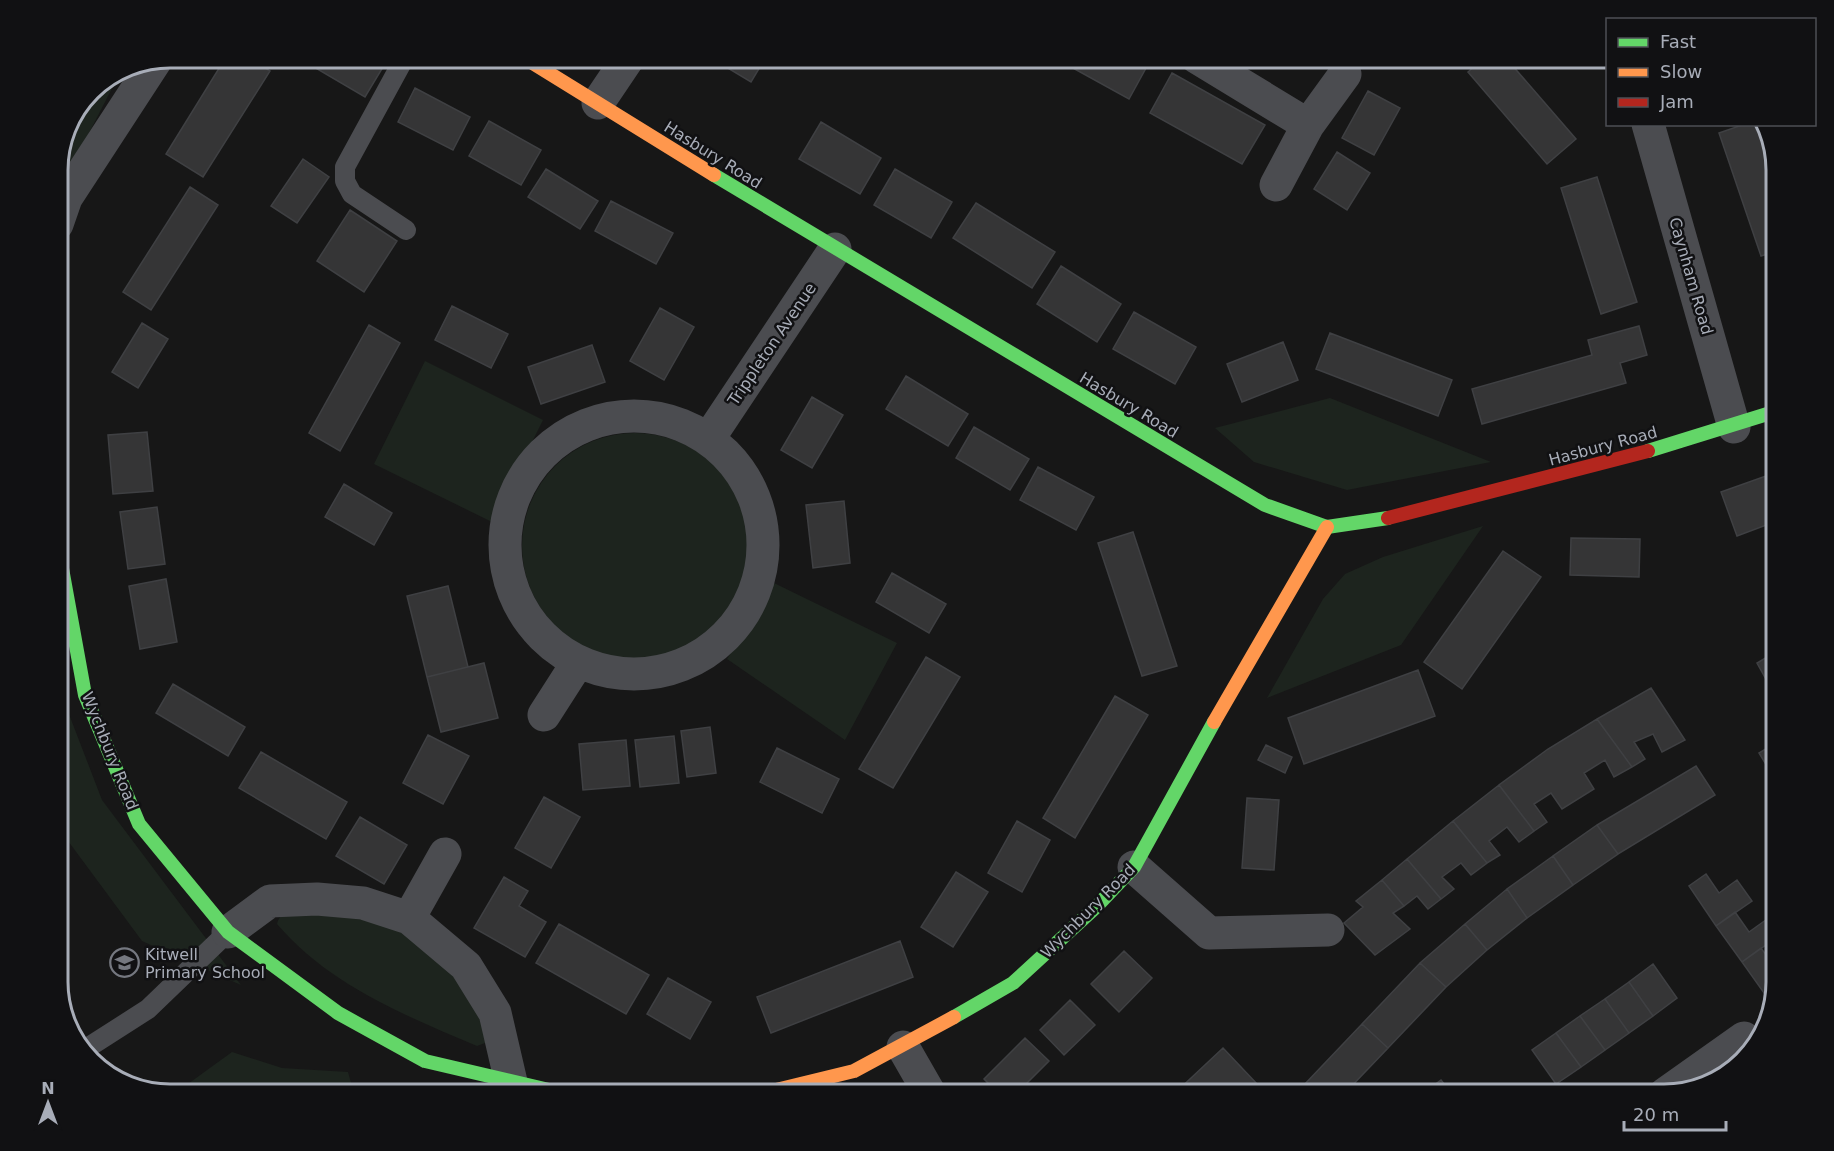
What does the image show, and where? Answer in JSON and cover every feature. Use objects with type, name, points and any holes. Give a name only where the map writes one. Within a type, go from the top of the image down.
[{"type":"street","name":"Hasbury Road","points":[[541,68],[835,249],[1264,505],[1327,527],[1389,518],[1734,427],[1766,415]]},
{"type":"street","points":[[598,103],[621,68]]},
{"type":"street","points":[[1214,68],[1308,125]]},
{"type":"street","points":[[68,195],[150,70]]},
{"type":"street","points":[[1276,185],[1308,125],[1345,74]]},
{"type":"street","name":"Caynham Road","points":[[1649,126],[1734,427]]},
{"type":"street","name":"Trippleton Avenue","points":[[709,438],[835,249]]},
{"type":"street","points":[[628,415],[638,416],[670,420],[709,438],[739,468],[759,506],[764,549],[756,591],[740,619],[734,628],[702,656],[662,672],[619,674],[578,662],[543,637],[518,603],[508,572],[505,562],[507,519],[522,479],[549,446],[586,424],[628,415]]},
{"type":"street","name":"Wychbury Road","points":[[801,1084],[854,1071],[903,1047],[1012,983],[1097,906],[1134,867],[1198,749],[1327,527]]},
{"type":"street","name":"Wychbury Road","points":[[68,602],[85,695],[139,824],[228,932],[338,1013],[425,1061],[520,1084]]},
{"type":"street","points":[[544,715],[578,662]]},
{"type":"street","points":[[409,918],[445,854]]},
{"type":"street","points":[[1134,867],[1209,933],[1328,930]]},
{"type":"street","points":[[228,932],[270,901],[317,900],[363,903],[409,918],[466,966],[495,1013],[511,1082]]},
{"type":"street","points":[[1682,1082],[1744,1038]]},
{"type":"street","points":[[903,1047],[924,1084]]},
{"type":"lane","points":[[399,68],[345,166],[345,181],[352,194],[406,230]]},
{"type":"lane","points":[[91,1046],[148,1009],[228,932]]},
{"type":"shaded area","points":[[114,84],[68,174],[71,143],[78,124],[88,107]]},
{"type":"shaded area","points":[[425,361],[543,420],[492,522],[374,464]]},
{"type":"shaded area","points":[[1330,398],[1491,462],[1347,490],[1254,462],[1215,428]]},
{"type":"shaded area","points":[[635,433],[668,438],[678,442],[698,452],[715,466],[729,483],[739,503],[743,513],[748,546],[743,579],[739,589],[729,609],[715,626],[698,640],[678,650],[668,654],[635,659],[602,654],[592,650],[572,640],[555,626],[541,609],[531,589],[527,579],[522,546],[527,513],[531,503],[541,483],[555,466],[572,452],[592,442],[602,438]]},
{"type":"shaded area","points":[[1483,526],[1401,645],[1267,698],[1323,599],[1345,574],[1383,557]]},
{"type":"shaded area","points":[[774,583],[897,643],[845,740],[727,659]]},
{"type":"shaded area","points":[[68,712],[102,800],[241,985],[142,941],[68,841]]},
{"type":"shaded area","points":[[300,909],[380,920],[416,939],[465,980],[488,1035],[485,1043],[477,1046],[423,1023],[370,997],[320,965],[277,924],[283,915]]},
{"type":"shaded area","points":[[232,1052],[282,1068],[348,1072],[351,1084],[188,1084]]},
{"type":"building","points":[[219,68],[265,68],[270,71],[203,177],[166,154]]},
{"type":"building","points":[[316,68],[382,68],[365,97]]},
{"type":"building","points":[[728,68],[759,68],[751,82]]},
{"type":"building","points":[[1073,68],[1146,68],[1129,99]]},
{"type":"building","points":[[1473,68],[1515,68],[1576,139],[1547,164],[1468,72]]},
{"type":"building","points":[[1172,73],[1265,125],[1242,164],[1150,113]]},
{"type":"building","points":[[415,88],[470,117],[453,150],[398,122]]},
{"type":"building","points":[[1368,91],[1400,108],[1374,155],[1342,138]]},
{"type":"building","points":[[489,121],[541,150],[521,185],[469,156]]},
{"type":"building","points":[[821,122],[881,158],[860,194],[799,159]]},
{"type":"building","points":[[1739,126],[1757,127],[1766,162],[1766,254],[1761,256],[1719,133]]},
{"type":"building","points":[[1337,152],[1370,173],[1347,210],[1314,189]]},
{"type":"building","points":[[303,159],[329,177],[297,223],[271,206]]},
{"type":"building","points":[[546,169],[598,201],[580,229],[528,197]]},
{"type":"building","points":[[895,169],[952,202],[931,238],[874,205]]},
{"type":"building","points":[[1597,177],[1637,302],[1601,314],[1561,188]]},
{"type":"building","points":[[190,187],[218,205],[151,310],[123,292]]},
{"type":"building","points":[[611,201],[673,233],[656,264],[595,231]]},
{"type":"building","points":[[976,203],[1055,252],[1032,288],[953,238]]},
{"type":"building","points":[[350,210],[397,241],[364,292],[317,261]]},
{"type":"building","points":[[1061,266],[1121,304],[1097,342],[1037,304]]},
{"type":"building","points":[[452,306],[508,334],[491,368],[435,340]]},
{"type":"building","points":[[660,308],[694,327],[664,380],[630,361]]},
{"type":"building","points":[[1134,312],[1196,347],[1175,384],[1113,349]]},
{"type":"building","points":[[142,323],[168,339],[138,388],[112,372]]},
{"type":"building","points":[[369,325],[400,343],[340,451],[309,433]]},
{"type":"building","points":[[1639,326],[1647,355],[1620,363],[1626,383],[1482,424],[1472,389],[1592,355],[1588,340]]},
{"type":"building","points":[[1330,333],[1452,380],[1438,416],[1316,369]]},
{"type":"building","points":[[1283,342],[1298,380],[1242,402],[1227,364]]},
{"type":"building","points":[[592,345],[605,382],[541,404],[528,367]]},
{"type":"building","points":[[906,376],[968,414],[948,446],[886,409]]},
{"type":"building","points":[[812,397],[843,415],[812,468],[781,450]]},
{"type":"building","points":[[974,427],[1029,459],[1010,490],[956,458]]},
{"type":"building","points":[[147,432],[153,491],[113,494],[108,435]]},
{"type":"building","points":[[1038,467],[1094,497],[1076,530],[1020,500]]},
{"type":"building","points":[[1766,476],[1766,525],[1737,536],[1721,492]]},
{"type":"building","points":[[344,484],[392,513],[374,545],[325,517]]},
{"type":"building","points":[[844,501],[850,563],[813,568],[806,505]]},
{"type":"building","points":[[157,507],[165,564],[128,569],[120,512]]},
{"type":"building","points":[[1133,532],[1177,666],[1142,676],[1098,543]]},
{"type":"building","points":[[1571,538],[1640,539],[1639,577],[1570,575]]},
{"type":"building","points":[[1503,551],[1541,577],[1462,689],[1424,662]]},
{"type":"building","points":[[892,573],[946,604],[929,633],[876,602]]},
{"type":"building","points":[[166,579],[177,642],[140,649],[129,586]]},
{"type":"building","points":[[448,586],[468,667],[427,677],[407,596]]},
{"type":"building","points":[[926,657],[960,677],[893,788],[859,769]]},
{"type":"building","points":[[1766,658],[1766,679],[1757,663]]},
{"type":"building","points":[[484,663],[498,718],[441,732],[427,677]]},
{"type":"building","points":[[1418,670],[1435,716],[1304,764],[1288,718]]},
{"type":"building","points":[[173,684],[245,727],[228,756],[156,713]]},
{"type":"building","points":[[1651,688],[1685,740],[1662,752],[1653,734],[1634,742],[1645,759],[1632,767],[1597,719]]},
{"type":"building","points":[[1115,696],[1148,715],[1075,838],[1043,818]]},
{"type":"building","points":[[1597,719],[1632,767],[1614,777],[1605,760],[1584,773],[1594,789],[1562,809],[1551,793],[1534,804],[1547,822],[1534,831],[1499,785],[1548,749]]},
{"type":"building","points":[[710,727],[716,773],[687,777],[681,731]]},
{"type":"building","points":[[428,735],[469,756],[443,804],[403,783]]},
{"type":"building","points":[[674,736],[679,783],[640,787],[635,740]]},
{"type":"building","points":[[626,740],[630,786],[583,790],[579,744]]},
{"type":"building","points":[[1266,745],[1292,757],[1285,773],[1258,760]]},
{"type":"building","points":[[777,748],[839,779],[822,813],[760,782]]},
{"type":"building","points":[[1766,749],[1766,765],[1759,753]]},
{"type":"building","points":[[261,752],[347,802],[326,839],[239,788]]},
{"type":"building","points":[[1696,766],[1715,795],[1618,854],[1597,825]]},
{"type":"building","points":[[1499,785],[1534,831],[1519,842],[1507,827],[1489,841],[1500,855],[1487,863],[1453,821]]},
{"type":"building","points":[[544,797],[580,817],[551,868],[515,848]]},
{"type":"building","points":[[1247,798],[1279,800],[1274,870],[1242,868]]},
{"type":"building","points":[[360,817],[407,845],[384,884],[336,856]]},
{"type":"building","points":[[1017,821],[1050,840],[1022,892],[988,873]]},
{"type":"building","points":[[1453,821],[1487,863],[1471,875],[1461,863],[1442,877],[1454,889],[1441,899],[1407,859]]},
{"type":"building","points":[[1597,825],[1618,854],[1573,885],[1553,856]]},
{"type":"building","points":[[1553,856],[1573,885],[1527,918],[1507,889]]},
{"type":"building","points":[[1407,859],[1441,899],[1428,909],[1417,896],[1404,906],[1382,880]]},
{"type":"building","points":[[956,872],[988,892],[953,947],[921,927]]},
{"type":"building","points":[[1706,874],[1719,893],[1737,880],[1752,901],[1716,926],[1689,886]]},
{"type":"building","points":[[504,877],[528,891],[519,906],[546,922],[525,957],[474,928]]},
{"type":"building","points":[[1382,880],[1404,906],[1393,913],[1410,929],[1375,955],[1344,923],[1363,907],[1356,901]]},
{"type":"building","points":[[1507,889],[1527,918],[1487,950],[1465,924]]},
{"type":"building","points":[[1735,912],[1749,932],[1766,920],[1766,945],[1742,962],[1716,926]]},
{"type":"building","points":[[559,924],[649,975],[626,1014],[536,963]]},
{"type":"building","points":[[1465,924],[1487,950],[1446,987],[1420,963]]},
{"type":"building","points":[[900,941],[913,977],[771,1033],[757,997]]},
{"type":"building","points":[[1761,948],[1766,955],[1766,996],[1742,962]]},
{"type":"building","points":[[1124,951],[1152,978],[1119,1012],[1091,984]]},
{"type":"building","points":[[1420,963],[1446,987],[1388,1048],[1362,1024]]},
{"type":"building","points":[[1653,964],[1677,998],[1653,1016],[1629,982]]},
{"type":"building","points":[[668,978],[711,1002],[690,1039],[647,1014]]},
{"type":"building","points":[[1629,982],[1653,1016],[1629,1033],[1605,999]]},
{"type":"building","points":[[1605,999],[1629,1033],[1605,1050],[1580,1016]]},
{"type":"building","points":[[1070,1000],[1095,1025],[1064,1055],[1040,1030]]},
{"type":"building","points":[[1580,1016],[1605,1050],[1581,1067],[1556,1033]]},
{"type":"building","points":[[1362,1024],[1388,1048],[1354,1084],[1305,1084]]},
{"type":"building","points":[[1556,1033],[1581,1067],[1556,1084],[1532,1050]]},
{"type":"building","points":[[1025,1038],[1049,1061],[1026,1084],[989,1084],[984,1079]]},
{"type":"building","points":[[1223,1048],[1257,1084],[1185,1084]]},
{"type":"traffic: fast","points":[[714,175],[1265,505],[1327,527],[1388,518]]},
{"type":"traffic: fast","points":[[1648,451],[1766,414]]},
{"type":"traffic: fast","points":[[68,602],[85,695],[139,824],[228,932],[338,1013],[425,1061],[523,1084]]},
{"type":"traffic: fast","points":[[954,1017],[1013,983],[1097,906],[1134,867],[1214,722]]},
{"type":"traffic: slow","points":[[541,68],[714,175]]},
{"type":"traffic: slow","points":[[1214,722],[1327,527]]},
{"type":"traffic: slow","points":[[801,1084],[854,1071],[954,1017]]},
{"type":"traffic: jam","points":[[1388,518],[1648,451]]},
{"type":"place","name":"Kitwell Primary School","points":[[124,963]]}]
